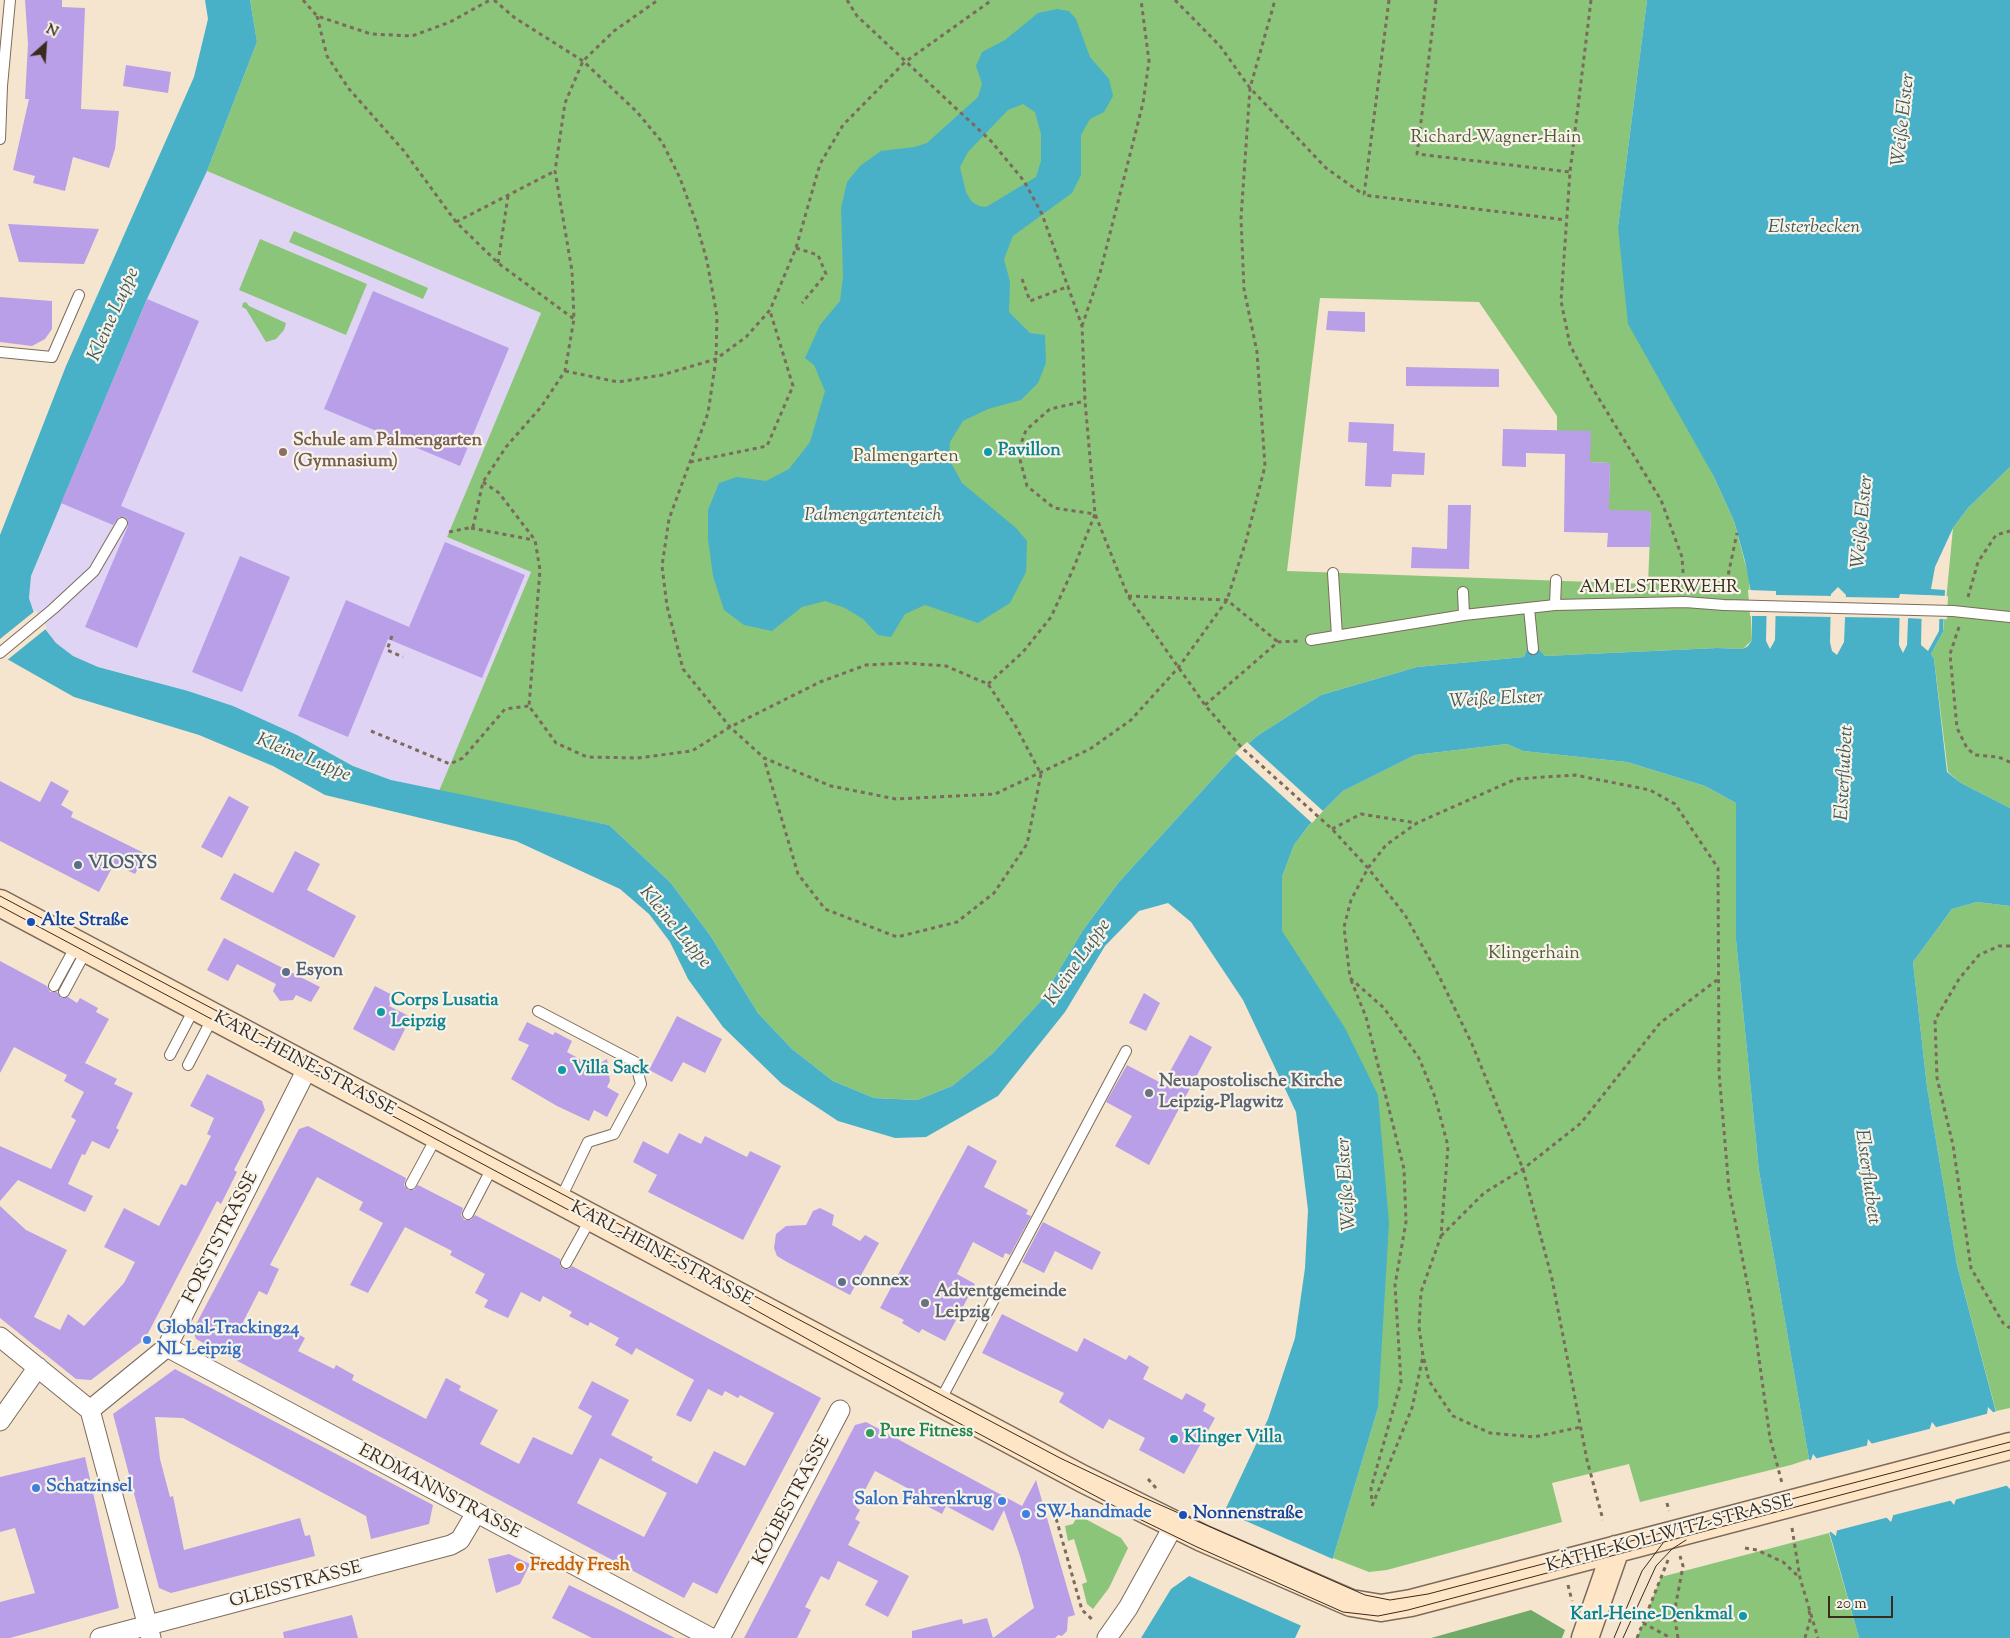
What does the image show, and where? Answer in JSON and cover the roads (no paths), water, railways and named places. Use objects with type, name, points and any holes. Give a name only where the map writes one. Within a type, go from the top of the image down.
[{"type":"main road","name":"KARL-HEINE-STRASSE","points":[[0,903],[1083,1480],[1202,1538],[1329,1594]]},
{"type":"main road","name":"KÄTHE-KOLLWITZ-STRASSE","points":[[1329,1594],[1364,1606],[1397,1607],[2010,1446]]},
{"type":"main road","points":[[1586,1638],[1616,1549]]},
{"type":"street","name":"FORSTSTRASSE","points":[[90,1410],[167,1347],[308,1067]]},
{"type":"street","points":[[0,1337],[90,1410],[150,1631]]},
{"type":"street","name":"ERDMANNSTRASSE","points":[[167,1347],[711,1638]]},
{"type":"street","points":[[0,1421],[38,1367]]},
{"type":"street","name":"KOLBESTRASSE","points":[[720,1638],[840,1410]]},
{"type":"street","name":"GLEISSTRASSE","points":[[100,1638],[150,1631],[451,1545],[460,1540],[476,1513]]},
{"type":"street","points":[[1109,1637],[1128,1608],[1174,1525]]},
{"type":"lane","points":[[0,139],[1,86],[10,0]]},
{"type":"lane","points":[[0,352],[52,357],[79,295]]},
{"type":"lane","points":[[0,653],[94,571],[122,523]]},
{"type":"lane","points":[[1333,572],[1337,636]]},
{"type":"lane","points":[[1555,605],[1556,580]]},
{"type":"lane","points":[[1463,592],[1464,615]]},
{"type":"lane","name":"AM ELSTERWEHR","points":[[1311,640],[1464,615],[1555,605],[1685,602],[1726,606],[1953,611],[2010,617]]},
{"type":"lane","points":[[1529,608],[1533,649]]},
{"type":"lane","points":[[54,986],[82,946]]},
{"type":"lane","points":[[64,992],[82,946]]},
{"type":"lane","points":[[538,1011],[635,1062],[640,1084],[614,1134],[588,1142],[559,1201]]},
{"type":"lane","points":[[170,1055],[204,1012]]},
{"type":"lane","points":[[188,1064],[204,1012]]},
{"type":"lane","points":[[940,1403],[1126,1051]]},
{"type":"lane","points":[[411,1184],[437,1136]]},
{"type":"lane","points":[[468,1214],[494,1165]]},
{"type":"lane","points":[[566,1263],[591,1218]]},
{"type":"water","points":[[205,0],[250,0],[257,42],[207,171],[147,299],[31,576],[29,598],[35,616],[56,643],[73,656],[98,667],[188,691],[233,706],[297,735],[353,766],[391,780],[609,825],[670,882],[710,935],[758,1013],[792,1049],[833,1081],[874,1098],[917,1100],[952,1086],[992,1054],[1040,1002],[1083,930],[1119,882],[1232,758],[1257,736],[1321,695],[1417,667],[1524,657],[1527,649],[1538,648],[1545,656],[1717,648],[1743,649],[1748,646],[1752,640],[1752,598],[1745,561],[1734,521],[1713,475],[1628,324],[1618,227],[1647,0],[2010,0],[2010,467],[1968,508],[1953,528],[1935,567],[1931,589],[1945,590],[1943,632],[1931,654],[1934,659],[1947,772],[1961,783],[2010,808],[2010,906],[1977,902],[1952,909],[1913,962],[1927,1087],[1957,1265],[2010,1465],[1993,1412],[1988,1407],[1987,1414],[2007,1486],[2010,1489],[2010,1638],[1859,1638],[1809,1459],[1759,1171],[1736,940],[1736,803],[1705,786],[1627,762],[1523,751],[1507,744],[1415,755],[1343,791],[1309,825],[1294,845],[1282,877],[1282,931],[1345,1028],[1378,1095],[1389,1223],[1378,1408],[1333,1558],[1295,1638],[1141,1638],[1171,1589],[1192,1574],[1203,1557],[1268,1419],[1295,1338],[1305,1268],[1308,1210],[1296,1112],[1243,1000],[1191,922],[1168,903],[1139,911],[1105,946],[1065,1012],[998,1096],[926,1137],[895,1138],[838,1121],[782,1084],[723,1027],[688,979],[670,942],[649,914],[620,889],[516,841],[325,795],[273,766],[199,735],[74,697],[7,659],[0,650],[0,535],[66,366],[194,77],[208,19]],"holes":[[[1838,587],[1846,595],[1844,642],[1837,655],[1832,651],[1830,642],[1831,594]],[[1767,591],[1776,591],[1775,640],[1770,649],[1766,641]],[[1900,594],[1909,595],[1907,645],[1903,653],[1899,645]],[[1922,595],[1940,596],[1939,631],[1928,651],[1921,645]],[[1932,1422],[1936,1427],[1956,1499],[1954,1505],[1950,1500],[1930,1428]],[[1868,1439],[1872,1444],[1893,1516],[1891,1522],[1886,1517],[1867,1445]],[[1813,1454],[1817,1459],[1837,1530],[1836,1536],[1831,1532],[1811,1460]]]},
{"type":"water","name":"Palmengartenteich","points":[[1057,9],[1069,11],[1076,19],[1090,57],[1109,79],[1113,96],[1104,112],[1090,119],[1081,135],[1081,175],[1072,193],[1013,236],[1004,259],[1010,282],[1009,312],[1030,333],[1045,335],[1046,363],[1038,383],[1021,400],[988,409],[963,421],[950,442],[949,459],[962,483],[1016,528],[1027,541],[1026,572],[1010,603],[978,623],[925,605],[905,614],[891,637],[878,635],[863,619],[845,608],[825,601],[802,607],[772,631],[744,625],[724,610],[713,576],[708,539],[708,510],[719,483],[737,477],[766,481],[789,469],[810,442],[825,391],[814,365],[805,358],[820,325],[840,301],[843,276],[841,208],[847,182],[860,166],[881,151],[914,147],[927,143],[978,97],[982,84],[976,66],[982,52],[1005,40],[1038,13]],"holes":[[[1023,104],[1035,112],[1041,134],[1041,161],[1036,177],[986,207],[972,202],[966,192],[960,167],[968,152],[1008,110]]]},
{"type":"tram line","points":[[0,896],[1060,1458],[1140,1496],[1365,1595],[1390,1600],[1428,1594],[2010,1442]]},
{"type":"tram line","points":[[0,906],[750,1307],[940,1413],[1131,1515],[1197,1547],[1343,1612],[1378,1616],[1408,1610],[2010,1450]]},
{"type":"tram line","points":[[1623,1638],[1656,1566],[1672,1549],[1686,1540]]},
{"type":"tram line","points":[[1614,1638],[1642,1571],[1663,1543]]},
{"type":"place","name":"Schule am Palmengarten (Gymnasium)","points":[[283,452]]},
{"type":"place","name":"Pavillon","points":[[988,452]]},
{"type":"place","name":"VIOSYS","points":[[78,865]]},
{"type":"place","name":"Alte Straße","points":[[31,922]]},
{"type":"place","name":"Esyon","points":[[286,972]]},
{"type":"place","name":"Corps Lusatia Leipzig","points":[[381,1012]]},
{"type":"place","name":"Villa Sack","points":[[562,1070]]},
{"type":"place","name":"Neuapostolische Kirche Leipzig-Plagwitz","points":[[1149,1093]]},
{"type":"place","name":"connex","points":[[842,1282]]},
{"type":"place","name":"Adventgemeinde Leipzig","points":[[925,1303]]},
{"type":"place","name":"Global-Tracking24 NL Leipzig","points":[[147,1340]]},
{"type":"place","name":"Pure Fitness","points":[[870,1433]]},
{"type":"place","name":"Klinger Villa","points":[[1174,1439]]},
{"type":"place","name":"Schatzinsel","points":[[36,1488]]},
{"type":"place","name":"Salon Fahrenkrug","points":[[1002,1501]]},
{"type":"place","name":"SW-handmade","points":[[1026,1514]]},
{"type":"place","name":"Nonnenstraße","points":[[1183,1515]]},
{"type":"place","name":"Freddy Fresh","points":[[520,1567]]},
{"type":"place","name":"Karl-Heine-Denkmal","points":[[1743,1616]]},
{"type":"water label","name":"Weiße Elster","points":[[1905,120]]},
{"type":"water label","name":"Elsterbecken","points":[[1814,229]]},
{"type":"water label","name":"Kleine Luppe","points":[[115,315]]},
{"type":"water label","name":"Weiße Elster","points":[[1864,522]]},
{"type":"water label","name":"Weiße Elster","points":[[1496,701]]},
{"type":"water label","name":"Kleine Luppe","points":[[303,759]]},
{"type":"water label","name":"Elsterflutbett","points":[[1846,773]]},
{"type":"water label","name":"Kleine Luppe","points":[[674,928]]},
{"type":"water label","name":"Kleine Luppe","points":[[1079,963]]},
{"type":"water label","name":"Elsterflutbett","points":[[1866,1177]]},
{"type":"water label","name":"Weiße Elster","points":[[1348,1184]]},
{"type":"park label","name":"Richard-Wagner-Hain","points":[[1496,139]]},
{"type":"park label","name":"Palmengarten","points":[[906,458]]},
{"type":"park label","name":"Klingerhain","points":[[1534,955]]}]
